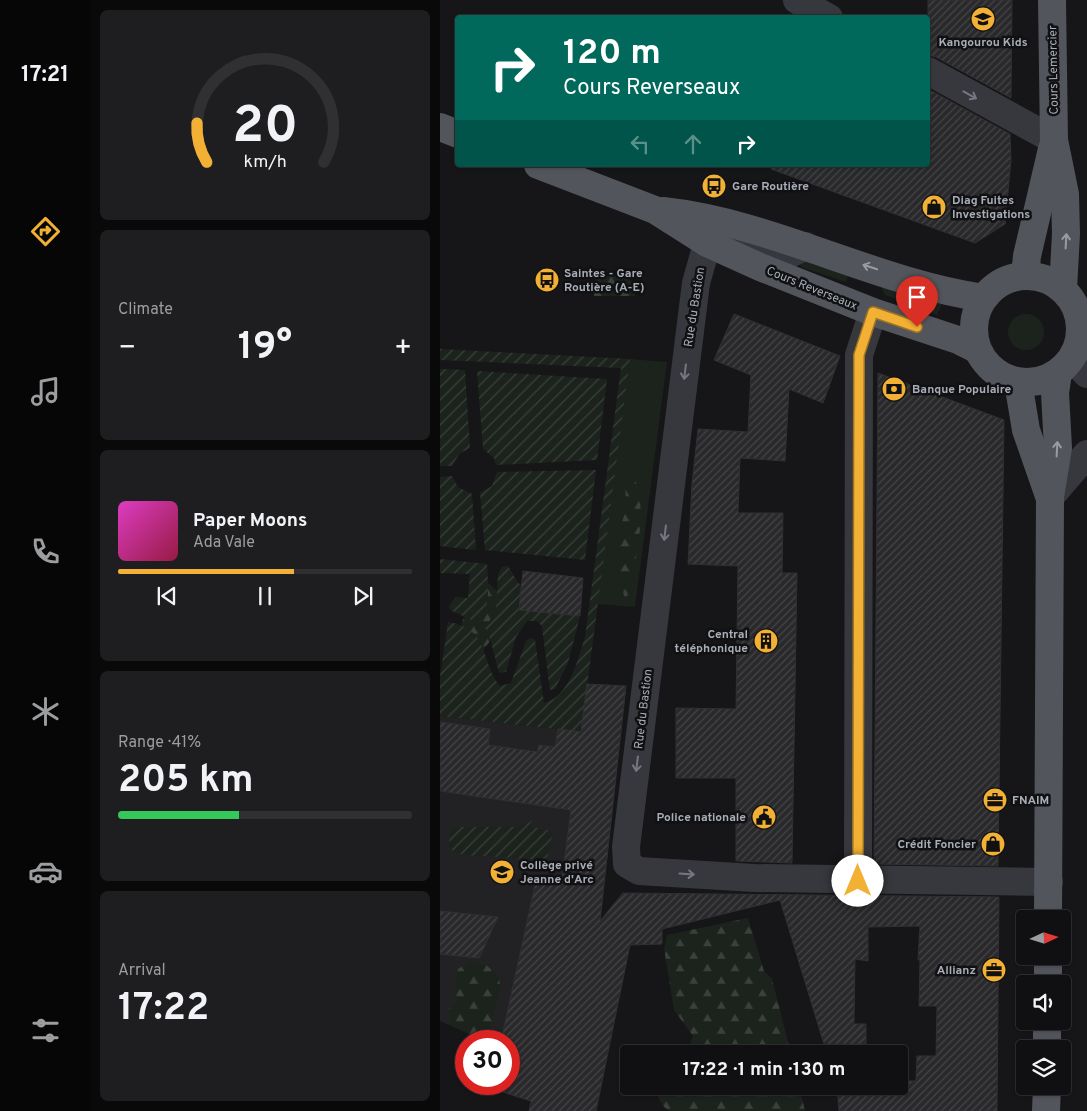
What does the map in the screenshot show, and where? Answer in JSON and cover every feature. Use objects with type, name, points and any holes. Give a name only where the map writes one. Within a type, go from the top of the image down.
[{"type":"main road","name":"Cours Lemercier","points":[[1052,0],[1054,140],[1065,194],[1066,234],[1063,289]]},
{"type":"main road","points":[[440,127],[455,133]]},
{"type":"main road","name":"Cours Lemercier","points":[[1025,276],[1027,256],[1054,140]]},
{"type":"main road","name":"Cours Reverseaux","points":[[543,167],[655,210],[707,242],[760,267],[873,312],[958,340],[976,349]]},
{"type":"main road","name":"Cours Reverseaux","points":[[655,210],[702,216],[806,246],[946,292],[984,298]]},
{"type":"main road","points":[[1025,276],[1052,282],[1063,289],[1073,302],[1079,317],[1080,333],[1077,349],[1058,373],[1036,382],[1018,382],[1003,377],[990,368],[976,349],[974,326],[977,311],[984,298],[1002,282],[1025,276]]},
{"type":"main road","points":[[1048,910],[1050,497],[1058,448],[1055,392],[1058,373]]},
{"type":"main road","points":[[1018,382],[1026,430],[1050,497]]},
{"type":"main road","points":[[1046,1095],[1046,1111]]},
{"type":"street","points":[[797,0],[824,15]]},
{"type":"street","points":[[930,72],[1054,140]]},
{"type":"street","points":[[707,242],[712,233],[716,233],[778,255],[788,255],[806,246]]},
{"type":"street","name":"Rue du Bastion","points":[[707,242],[696,284],[626,848],[627,864],[640,871],[754,878],[858,881],[1049,882]]},
{"type":"street","points":[[858,881],[859,355],[873,312]]},
{"type":"street","points":[[1077,349],[1083,370],[1087,374]]},
{"type":"street","points":[[1050,497],[1087,454]]},
{"type":"shaded area","name":"Collège privé Jeanne d'Arc","points":[[587,684],[626,687],[607,860],[564,865],[529,1060],[520,1056],[520,1030],[461,1030],[440,1021],[440,716],[581,732]]},
{"type":"green space","points":[[802,257],[850,271],[846,282],[801,267],[799,261]]},
{"type":"green space","points":[[608,270],[628,278],[634,289],[635,296],[594,296],[593,286],[595,280],[600,274]]},
{"type":"green space","points":[[887,283],[942,304],[937,315],[885,295],[882,289]]},
{"type":"green space","points":[[1026,314],[1033,315],[1039,319],[1043,325],[1043,339],[1039,345],[1033,349],[1026,350],[1019,349],[1013,345],[1009,339],[1008,332],[1009,325],[1013,319],[1019,315]]},
{"type":"green space","points":[[440,349],[630,359],[581,732],[440,716],[440,677],[448,622],[462,626],[478,638],[489,666],[500,686],[511,683],[526,641],[530,638],[535,640],[544,703],[553,699],[567,685],[576,666],[585,637],[621,368],[440,360]]},
{"type":"green space","points":[[630,359],[667,362],[635,607],[597,604]]},
{"type":"green space","points":[[440,369],[465,370],[470,448],[460,453],[452,466],[440,466]]},
{"type":"green space","points":[[477,371],[607,379],[597,460],[496,465],[494,458],[483,449]]},
{"type":"green space","points":[[596,470],[585,560],[485,550],[480,493],[492,486],[497,472]]},
{"type":"green space","points":[[632,474],[638,487],[641,519],[633,572],[626,602],[619,578],[616,540],[626,510],[625,477]]},
{"type":"green space","points":[[452,476],[458,487],[472,494],[476,550],[440,546],[440,477]]},
{"type":"green space","points":[[440,559],[487,564],[487,601],[484,615],[480,622],[450,610],[449,606],[456,597],[468,598],[470,574],[440,573]]},
{"type":"green space","points":[[508,566],[518,583],[522,585],[519,610],[580,616],[568,663],[555,689],[550,690],[542,626],[537,621],[527,621],[516,637],[506,672],[499,673],[490,638],[485,628],[496,610],[498,574],[502,567]]},
{"type":"green space","points":[[482,577],[498,592],[501,628],[481,652],[458,638],[473,582]]},
{"type":"green space","points":[[532,821],[532,827],[553,831],[547,860],[464,855],[454,852],[449,847],[450,832],[455,827],[517,827]]},
{"type":"green space","points":[[748,918],[764,971],[772,979],[789,1045],[690,1045],[693,1036],[674,1010],[664,949],[667,935]]},
{"type":"green space","points":[[470,962],[486,965],[498,975],[501,988],[489,1030],[461,1030],[450,1025],[449,1009],[457,1001],[455,981],[458,969]]},
{"type":"green space","points":[[657,1095],[801,1095],[805,1111],[669,1111],[663,1106]]},
{"type":"building","points":[[928,0],[1012,0],[1011,98],[930,56],[930,15],[928,15]]},
{"type":"building","points":[[930,90],[1010,134],[1011,160],[1005,224],[975,243],[771,169],[772,167],[930,167]]},
{"type":"building","points":[[734,314],[840,356],[823,403],[789,389],[785,461],[740,458],[738,513],[783,513],[782,573],[797,573],[792,863],[736,861],[736,778],[676,778],[676,708],[736,709],[738,566],[688,564],[692,484],[698,429],[748,432],[751,375],[714,360]]},
{"type":"building","points":[[878,373],[1004,420],[998,866],[874,864]]},
{"type":"building","points":[[523,571],[583,578],[580,616],[519,610]]},
{"type":"building","points":[[587,684],[626,686],[600,921],[623,893],[999,897],[997,1111],[839,1111],[838,1095],[908,1095],[908,1081],[916,1081],[917,1056],[936,1056],[937,1006],[919,1006],[920,960],[918,960],[920,926],[868,927],[868,961],[855,959],[854,1024],[866,1024],[866,1045],[824,1045],[780,900],[662,929],[662,944],[630,945],[596,1111],[529,1111],[531,1101],[512,1095],[520,1095],[520,1030],[503,1030],[537,876],[562,879],[571,810],[440,791],[440,722],[490,729],[488,745],[537,752],[539,745],[555,747],[558,729],[581,732]]},
{"type":"building","points":[[440,911],[498,917],[479,958],[440,954]]},
{"type":"place","name":"Kangourou Kids","points":[[983,19]]},
{"type":"place","name":"Gare Routière","points":[[714,186]]},
{"type":"place","name":"Diag Fuites Investigations","points":[[934,207]]},
{"type":"place","name":"Saintes - Gare Routière (A-E)","points":[[547,280]]},
{"type":"place","name":"Banque Populaire","points":[[894,389]]},
{"type":"place","name":"Central téléphonique","points":[[766,641]]},
{"type":"place","name":"FNAIM","points":[[995,800]]},
{"type":"place","name":"Police nationale","points":[[764,817]]},
{"type":"place","name":"Crédit Foncier","points":[[993,844]]},
{"type":"place","name":"Collège privé Jeanne d'Arc","points":[[502,872]]},
{"type":"place","name":"Allianz","points":[[994,970]]},
{"type":"route","points":[[858,881],[859,355],[873,312],[917,327]]}]
